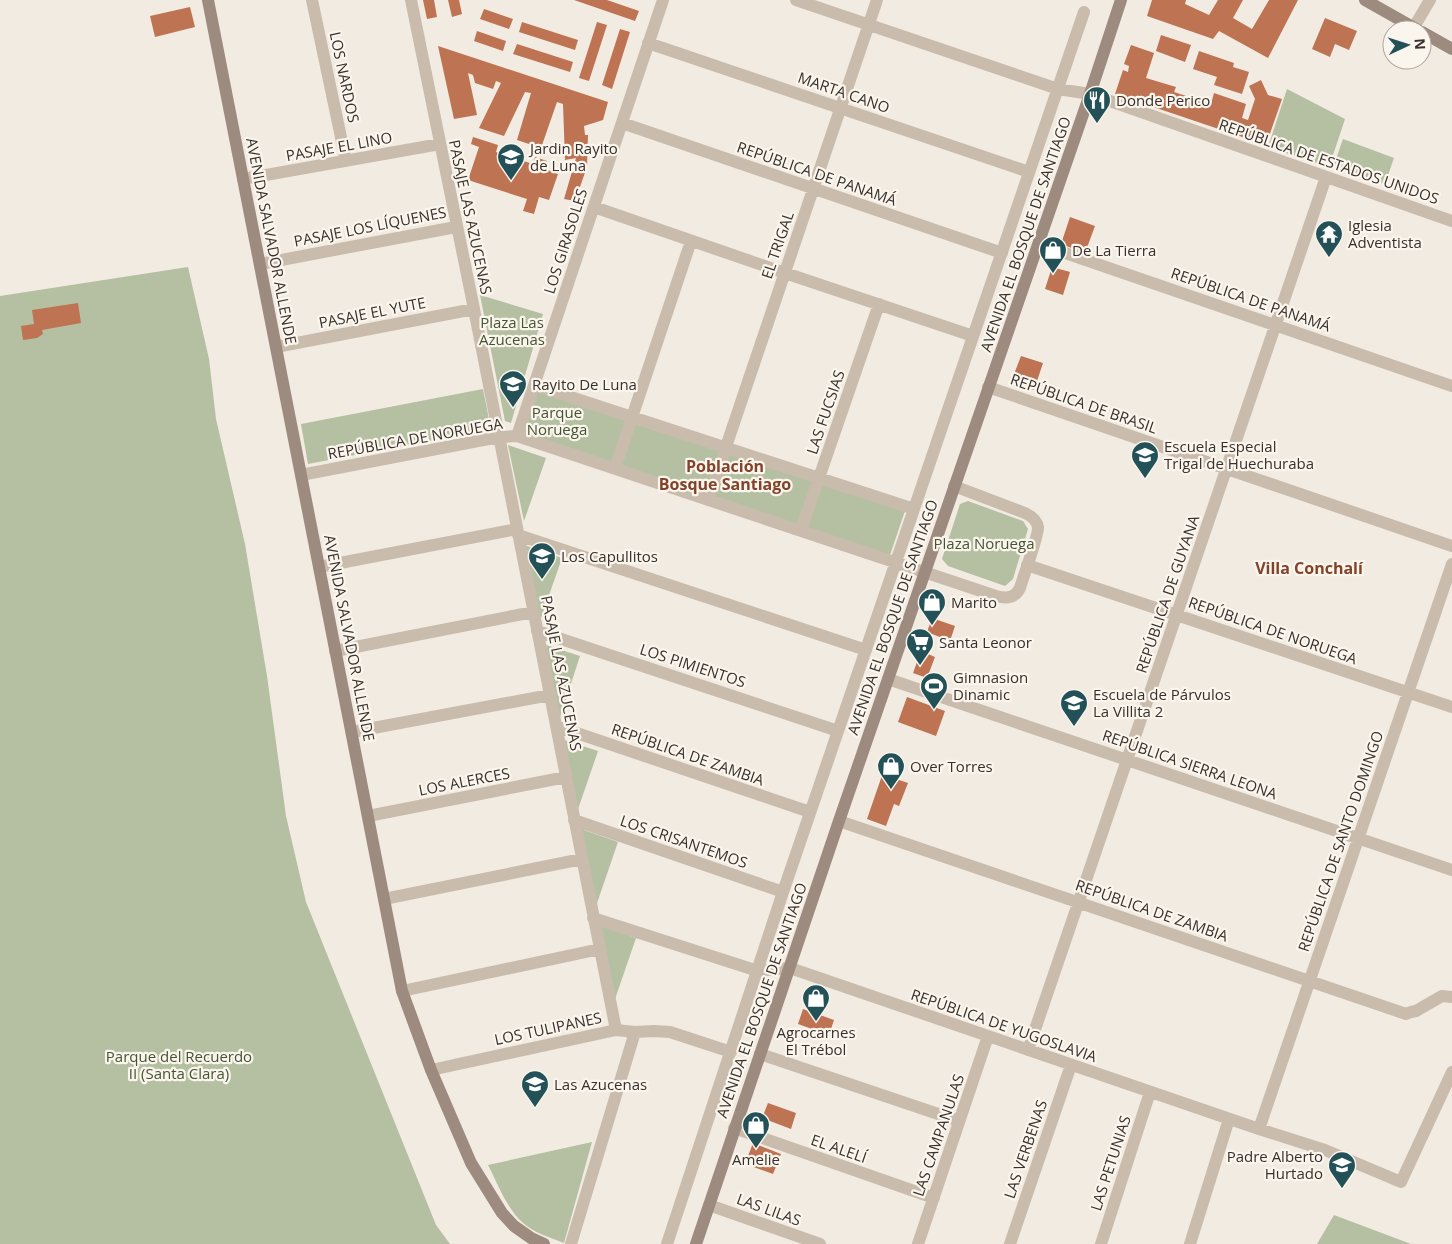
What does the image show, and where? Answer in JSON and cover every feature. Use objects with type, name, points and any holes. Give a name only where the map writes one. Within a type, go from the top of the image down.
[{"type":"street","name":"AVENIDA SALVADOR ALLENDE","points":[[208,0],[402,991],[431,1070],[470,1163],[502,1213],[514,1226],[531,1238],[544,1244]]},
{"type":"street","name":"LOS NARDOS","points":[[312,0],[346,161]]},
{"type":"street","name":"PASAJE LAS AZUCENAS","points":[[411,0],[616,1030]]},
{"type":"street","name":"LOS GIRASOLES","points":[[517,436],[663,0]]},
{"type":"street","name":"REPÚBLICA DE ESTADOS UNIDOS","points":[[796,0],[1058,89],[1090,94],[1452,221]]},
{"type":"street","name":"EL TRIGAL","points":[[708,500],[877,0]]},
{"type":"street","name":"AVENIDA EL BOSQUE DE SANTIAGO","points":[[696,1244],[734,1128],[988,387],[1039,244],[1121,0]]},
{"type":"street","points":[[1365,0],[1400,20]]},
{"type":"street","points":[[1422,20],[1430,0]]},
{"type":"street","name":"AVENIDA EL BOSQUE DE SANTIAGO","points":[[667,1244],[810,812],[1084,12]]},
{"type":"street","points":[[1432,38],[1452,49]]},
{"type":"street","name":"MARTA CANO","points":[[648,43],[1030,172]]},
{"type":"street","name":"REPÚBLICA DE PANAMÁ","points":[[622,122],[1002,253]]},
{"type":"street","name":"PASAJE EL LINO","points":[[243,179],[440,144]]},
{"type":"street","name":"REPÚBLICA DE GUYANA","points":[[1028,1050],[1326,177]]},
{"type":"street","points":[[594,207],[973,336]]},
{"type":"street","name":"PASAJE LOS LÍQUENES","points":[[260,264],[456,227]]},
{"type":"street","points":[[615,468],[691,241]]},
{"type":"street","name":"REPÚBLICA DE PANAMÁ","points":[[1039,244],[1452,386]]},
{"type":"street","name":"LAS FUCSIAS","points":[[801,530],[879,304]]},
{"type":"street","name":"PASAJE EL YUTE","points":[[276,347],[474,309]]},
{"type":"street","points":[[534,385],[914,509]]},
{"type":"street","name":"REPÚBLICA DE BRASIL","points":[[988,387],[1452,546]]},
{"type":"street","name":"REPÚBLICA DE NORUEGA","points":[[301,475],[499,437],[517,436],[996,596],[1011,597],[1018,592],[1038,525],[1033,518],[1025,513],[954,486]]},
{"type":"street","points":[[319,567],[518,532],[866,650]]},
{"type":"street","name":"REPÚBLICA DE SANTO DOMINGO","points":[[1259,1129],[1452,564]]},
{"type":"street","name":"REPÚBLICA DE NORUEGA","points":[[1027,565],[1452,707]]},
{"type":"street","points":[[335,650],[533,612]]},
{"type":"street","name":"LOS PIMIENTOS","points":[[537,631],[838,731]]},
{"type":"street","name":"REPÚBLICA SIERRA LEONA","points":[[888,679],[1452,870]]},
{"type":"street","points":[[352,732],[550,695]]},
{"type":"street","name":"REPÚBLICA DE ZAMBIA","points":[[556,726],[810,812]]},
{"type":"street","name":"LOS ALERCES","points":[[368,816],[566,778]]},
{"type":"street","name":"LOS CRISANTEMOS","points":[[574,820],[783,892]]},
{"type":"street","name":"REPÚBLICA DE ZAMBIA","points":[[839,821],[1406,1014],[1416,1012],[1442,996],[1452,997]]},
{"type":"street","points":[[384,900],[582,859]]},
{"type":"street","name":"REPÚBLICA DE YUGOSLAVIA","points":[[594,918],[758,971],[790,968],[1229,1119],[1325,1150],[1401,1182],[1452,1072]]},
{"type":"street","points":[[402,991],[600,949]]},
{"type":"street","name":"LOS TULIPANES","points":[[431,1070],[616,1030],[670,1032],[731,1052]]},
{"type":"street","points":[[571,1244],[635,1032]]},
{"type":"street","name":"LAS CAMPANULAS","points":[[918,1244],[988,1036]]},
{"type":"street","points":[[760,1054],[960,1122]]},
{"type":"street","name":"LAS VERBENAS","points":[[1010,1244],[1071,1065]]},
{"type":"street","name":"LAS PETUNIAS","points":[[1101,1244],[1150,1092]]},
{"type":"street","points":[[1190,1244],[1229,1119]]},
{"type":"street","name":"EL ALELÍ","points":[[734,1128],[934,1198]]},
{"type":"street","name":"LAS LILAS","points":[[708,1205],[820,1244]]},
{"type":"green space","points":[[1287,89],[1345,119],[1329,167],[1268,147]]},
{"type":"green space","points":[[1343,139],[1394,158],[1385,184],[1333,167]]},
{"type":"green space","name":"Parque del Recuerdo II (Santa Clara)","points":[[188,267],[209,359],[216,419],[245,544],[267,676],[286,816],[306,902],[436,1225],[450,1244],[0,1244],[0,296]]},
{"type":"green space","name":"Plaza Las Azucenas","points":[[480,295],[543,314],[511,423],[505,421]]},
{"type":"green space","points":[[483,389],[491,429],[308,464],[301,424]]},
{"type":"green space","name":"Parque Noruega","points":[[538,390],[905,511],[890,555],[522,434]]},
{"type":"green space","points":[[508,445],[546,458],[524,521]]},
{"type":"green space","name":"Plaza Noruega","points":[[968,501],[1023,521],[1028,529],[1013,579],[1005,586],[948,566],[942,559],[960,504]]},
{"type":"green space","points":[[524,545],[562,558],[540,621]]},
{"type":"green space","points":[[543,644],[580,656],[559,720]]},
{"type":"green space","points":[[561,739],[598,751],[576,815]]},
{"type":"green space","points":[[581,829],[618,842],[596,906]]},
{"type":"green space","points":[[599,925],[636,938],[614,1002]]},
{"type":"green space","points":[[592,1142],[564,1243],[526,1226],[507,1203],[488,1165]]},
{"type":"green space","points":[[1334,1215],[1411,1244],[1317,1244]]},
{"type":"building","points":[[423,0],[434,0],[437,17],[427,19]]},
{"type":"building","points":[[448,0],[459,0],[462,14],[452,17]]},
{"type":"building","points":[[574,0],[607,0],[639,11],[635,21]]},
{"type":"building","points":[[1152,0],[1186,0],[1185,4],[1209,15],[1218,0],[1243,0],[1233,18],[1252,29],[1269,0],[1298,0],[1268,58],[1219,31],[1213,39],[1147,16]]},
{"type":"building","points":[[190,7],[195,27],[155,37],[150,16]]},
{"type":"building","points":[[484,9],[513,19],[509,29],[480,19]]},
{"type":"building","points":[[1325,18],[1357,31],[1349,50],[1335,44],[1330,57],[1312,49]]},
{"type":"building","points":[[522,22],[578,40],[575,50],[519,32]]},
{"type":"building","points":[[597,22],[607,25],[589,81],[579,78]]},
{"type":"building","points":[[620,29],[630,32],[612,89],[602,85]]},
{"type":"building","points":[[477,31],[506,41],[503,51],[474,41]]},
{"type":"building","points":[[1161,35],[1191,45],[1185,62],[1156,51]]},
{"type":"building","points":[[517,44],[573,62],[570,72],[513,54]]},
{"type":"building","points":[[1131,45],[1154,53],[1146,78],[1176,87],[1174,92],[1211,104],[1214,93],[1246,104],[1242,118],[1248,120],[1255,99],[1249,86],[1261,80],[1268,95],[1282,99],[1266,145],[1115,94],[1123,70],[1128,72],[1129,66],[1124,64]]},
{"type":"building","points":[[438,46],[608,102],[603,120],[584,126],[585,135],[588,135],[587,167],[575,201],[564,199],[576,158],[565,160],[563,104],[557,102],[541,148],[517,140],[531,93],[525,92],[504,136],[479,128],[501,83],[496,81],[493,89],[475,83],[473,75],[468,73],[477,115],[454,119]]},
{"type":"building","points":[[1199,51],[1234,63],[1233,67],[1249,72],[1242,94],[1214,85],[1217,77],[1193,69]]},
{"type":"building","points":[[473,137],[498,145],[496,152],[533,164],[535,157],[547,161],[545,169],[558,174],[549,200],[539,197],[534,214],[523,211],[527,199],[468,180],[479,147],[471,144]]},
{"type":"building","points":[[1070,217],[1095,226],[1085,253],[1061,244]]},
{"type":"building","points":[[1052,267],[1070,272],[1063,295],[1045,289]]},
{"type":"building","points":[[78,303],[81,323],[42,330],[43,334],[37,338],[23,340],[21,326],[34,324],[32,310]]},
{"type":"building","points":[[1021,356],[1043,363],[1034,390],[1011,382]]},
{"type":"building","points":[[932,618],[955,626],[950,641],[927,632]]},
{"type":"building","points":[[921,651],[935,657],[927,678],[913,673]]},
{"type":"building","points":[[907,697],[945,711],[936,736],[898,722]]},
{"type":"building","points":[[887,761],[900,766],[896,779],[908,783],[899,806],[894,804],[886,826],[867,819]]},
{"type":"building","name":"Agrocarnes El Trébol","points":[[803,1009],[834,1020],[829,1035],[798,1024]]},
{"type":"building","points":[[768,1103],[796,1113],[791,1129],[762,1118]]},
{"type":"building","points":[[753,1143],[781,1154],[773,1174],[745,1164]]},
{"type":"place","name":"Donde Perico","points":[[1097,124]]},
{"type":"place","name":"Jardin Rayito de Luna","points":[[511,181]]},
{"type":"place","name":"Iglesia Adventista","points":[[1329,258]]},
{"type":"place","name":"De La Tierra","points":[[1053,274]]},
{"type":"place","name":"Rayito De Luna","points":[[513,408]]},
{"type":"place","name":"Escuela Especial Trigal de Huechuraba","points":[[1145,479]]},
{"type":"place","name":"Los Capullitos","points":[[542,580]]},
{"type":"place","name":"Marito","points":[[932,626]]},
{"type":"place","name":"Santa Leonor","points":[[920,666]]},
{"type":"place","name":"Gimnasion Dinamic","points":[[934,710]]},
{"type":"place","name":"Escuela de Párvulos La Villita 2","points":[[1074,727]]},
{"type":"place","name":"Over Torres","points":[[891,790]]},
{"type":"place","name":"Agrocarnes El Trébol","points":[[816,1022]]},
{"type":"place","name":"Las Azucenas","points":[[535,1108]]},
{"type":"place","name":"Amelie","points":[[756,1149]]},
{"type":"place","name":"Padre Alberto Hurtado","points":[[1342,1189]]},
{"type":"district","name":"Población Bosque Santiago","points":[[725,475]]},
{"type":"district","name":"Villa Conchalí","points":[[1309,568]]}]
